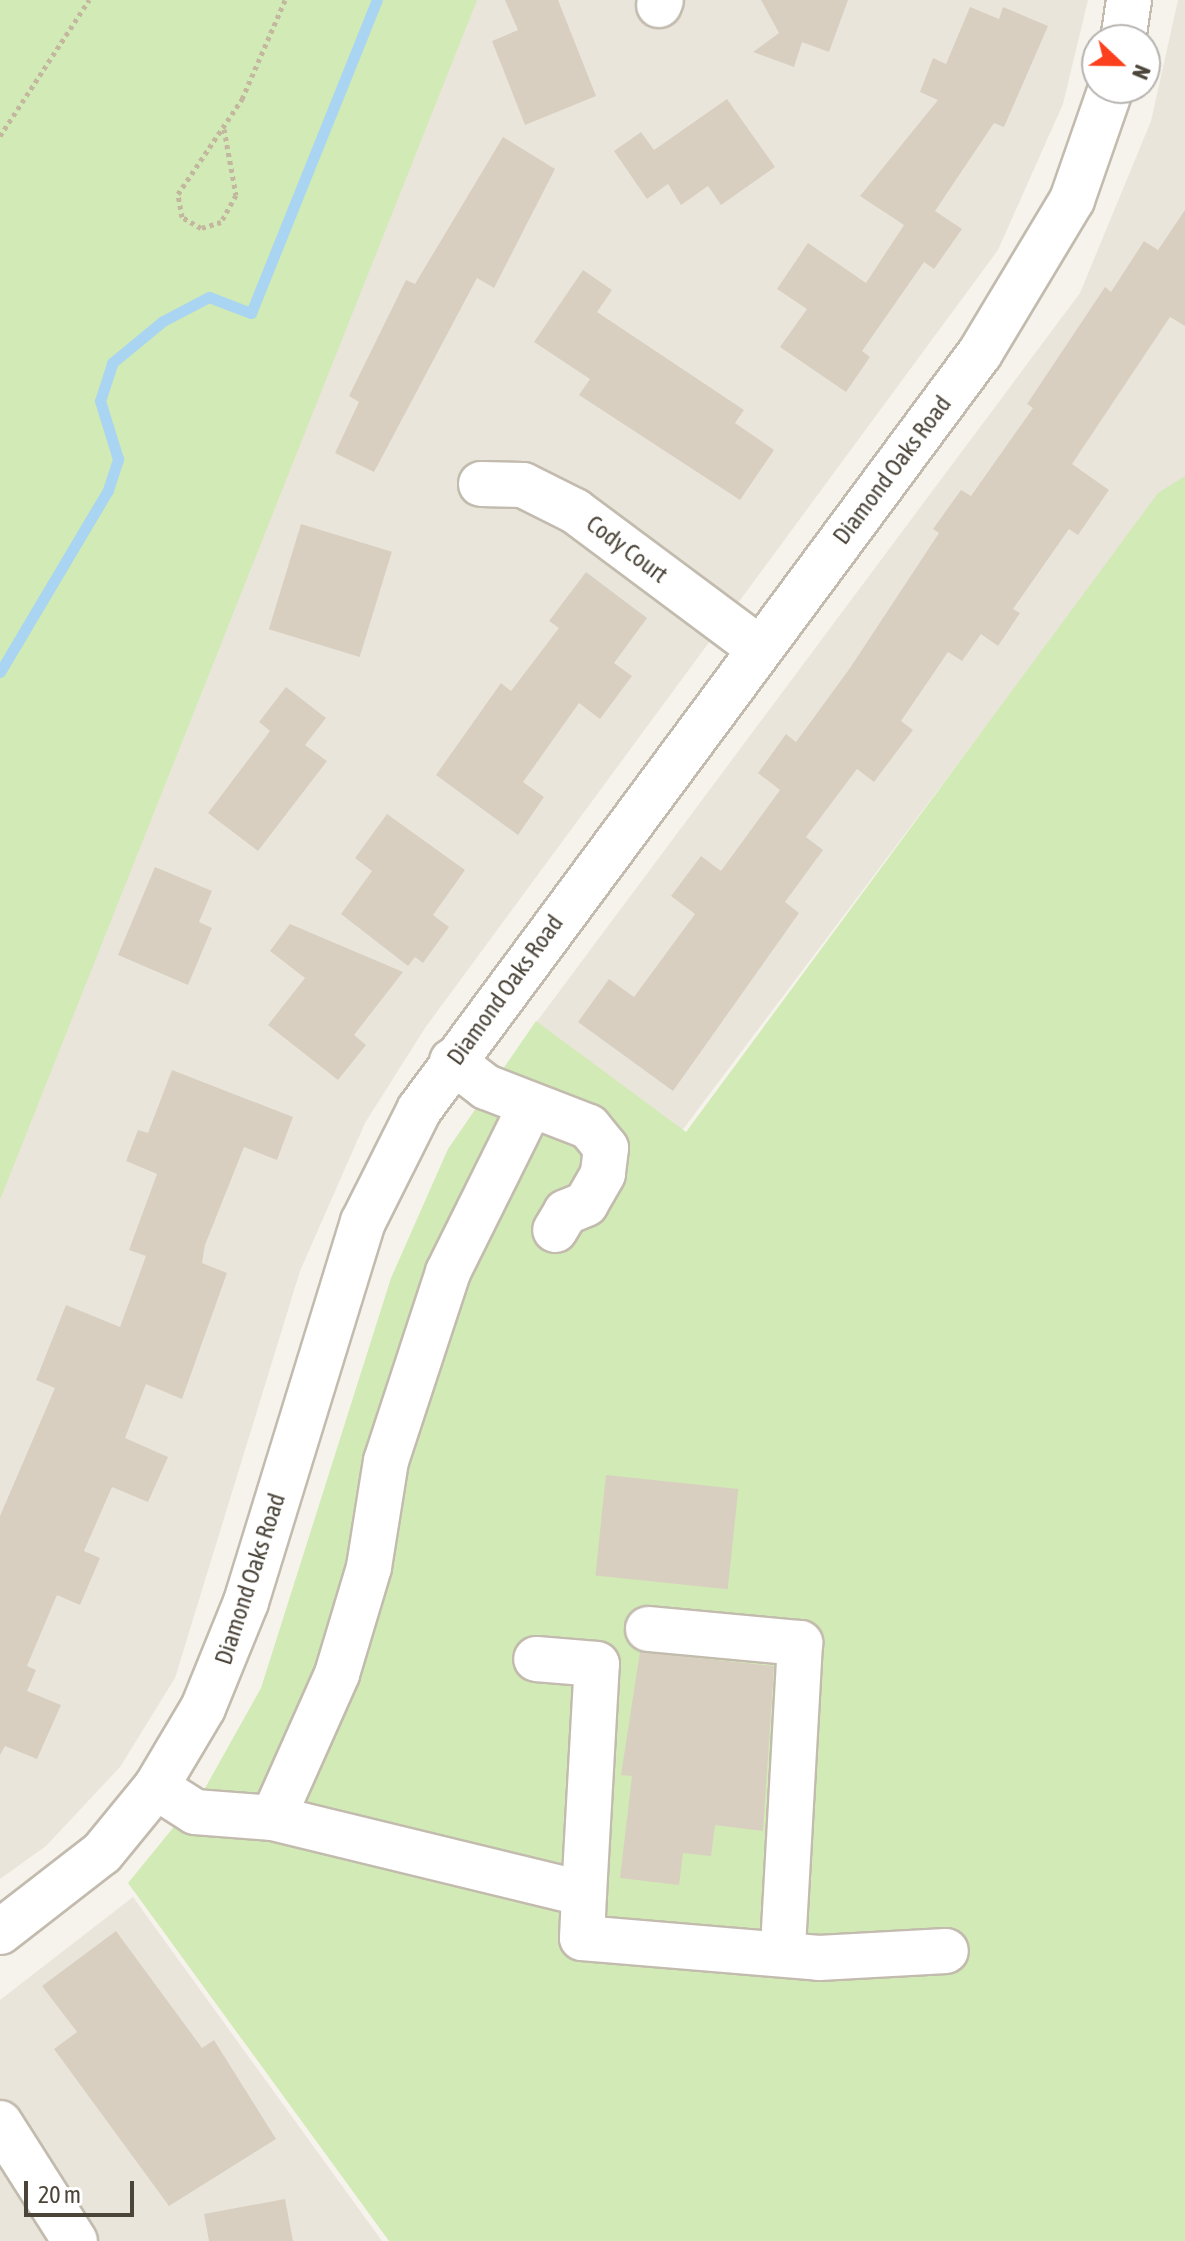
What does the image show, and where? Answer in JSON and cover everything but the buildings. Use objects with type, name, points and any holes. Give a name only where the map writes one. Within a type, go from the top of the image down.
[{"type":"street","points":[[1125,24],[1129,0]]},
{"type":"street","name":"Diamond Oaks Road","points":[[0,1932],[102,1853],[156,1787],[203,1708],[236,1630],[363,1222],[452,1061],[1029,278],[1072,200],[1105,104]]},
{"type":"street","name":"Cody Court","points":[[481,484],[523,485],[575,511],[759,648]]},
{"type":"street","points":[[452,1061],[530,1107],[589,1127],[606,1148],[603,1174],[586,1204],[566,1212],[555,1230]]},
{"type":"street","points":[[273,1818],[337,1674],[369,1567],[386,1461],[448,1272],[530,1107]]},
{"type":"street","points":[[648,1629],[800,1643],[783,1951]]},
{"type":"street","points":[[536,1659],[597,1664],[582,1938],[783,1951],[819,1958],[946,1951]]},
{"type":"street","points":[[156,1787],[195,1812],[273,1818],[584,1894]]},
{"type":"street","points":[[0,2123],[56,2201],[75,2241]]},
{"type":"path","points":[[0,136],[89,0]]},
{"type":"path","points":[[224,129],[236,195],[221,222],[201,228],[182,217],[178,194],[224,129],[285,0]]},
{"type":"shaded area","points":[[474,0],[1088,0],[1063,104],[998,250],[425,1028],[365,1123],[300,1271],[175,1678],[120,1767],[46,1846],[0,1879],[0,1183]]},
{"type":"shaded area","points":[[1178,0],[1185,0],[1185,481],[1156,500],[681,1132],[535,1024],[1080,293],[1151,121],[1155,104],[1161,104],[1161,76]]},
{"type":"shaded area","points":[[133,1897],[382,2241],[0,2241],[0,2000]]},
{"type":"green space","points":[[0,0],[477,0],[0,1200]]},
{"type":"green space","points":[[1185,476],[1185,2241],[389,2241],[128,1883],[204,1790],[261,1688],[391,1278],[448,1149],[536,1021],[686,1132],[1158,493]]},
{"type":"waterway","points":[[0,672],[108,490],[118,459],[100,401],[112,363],[163,321],[209,297],[251,313],[377,0]]}]
